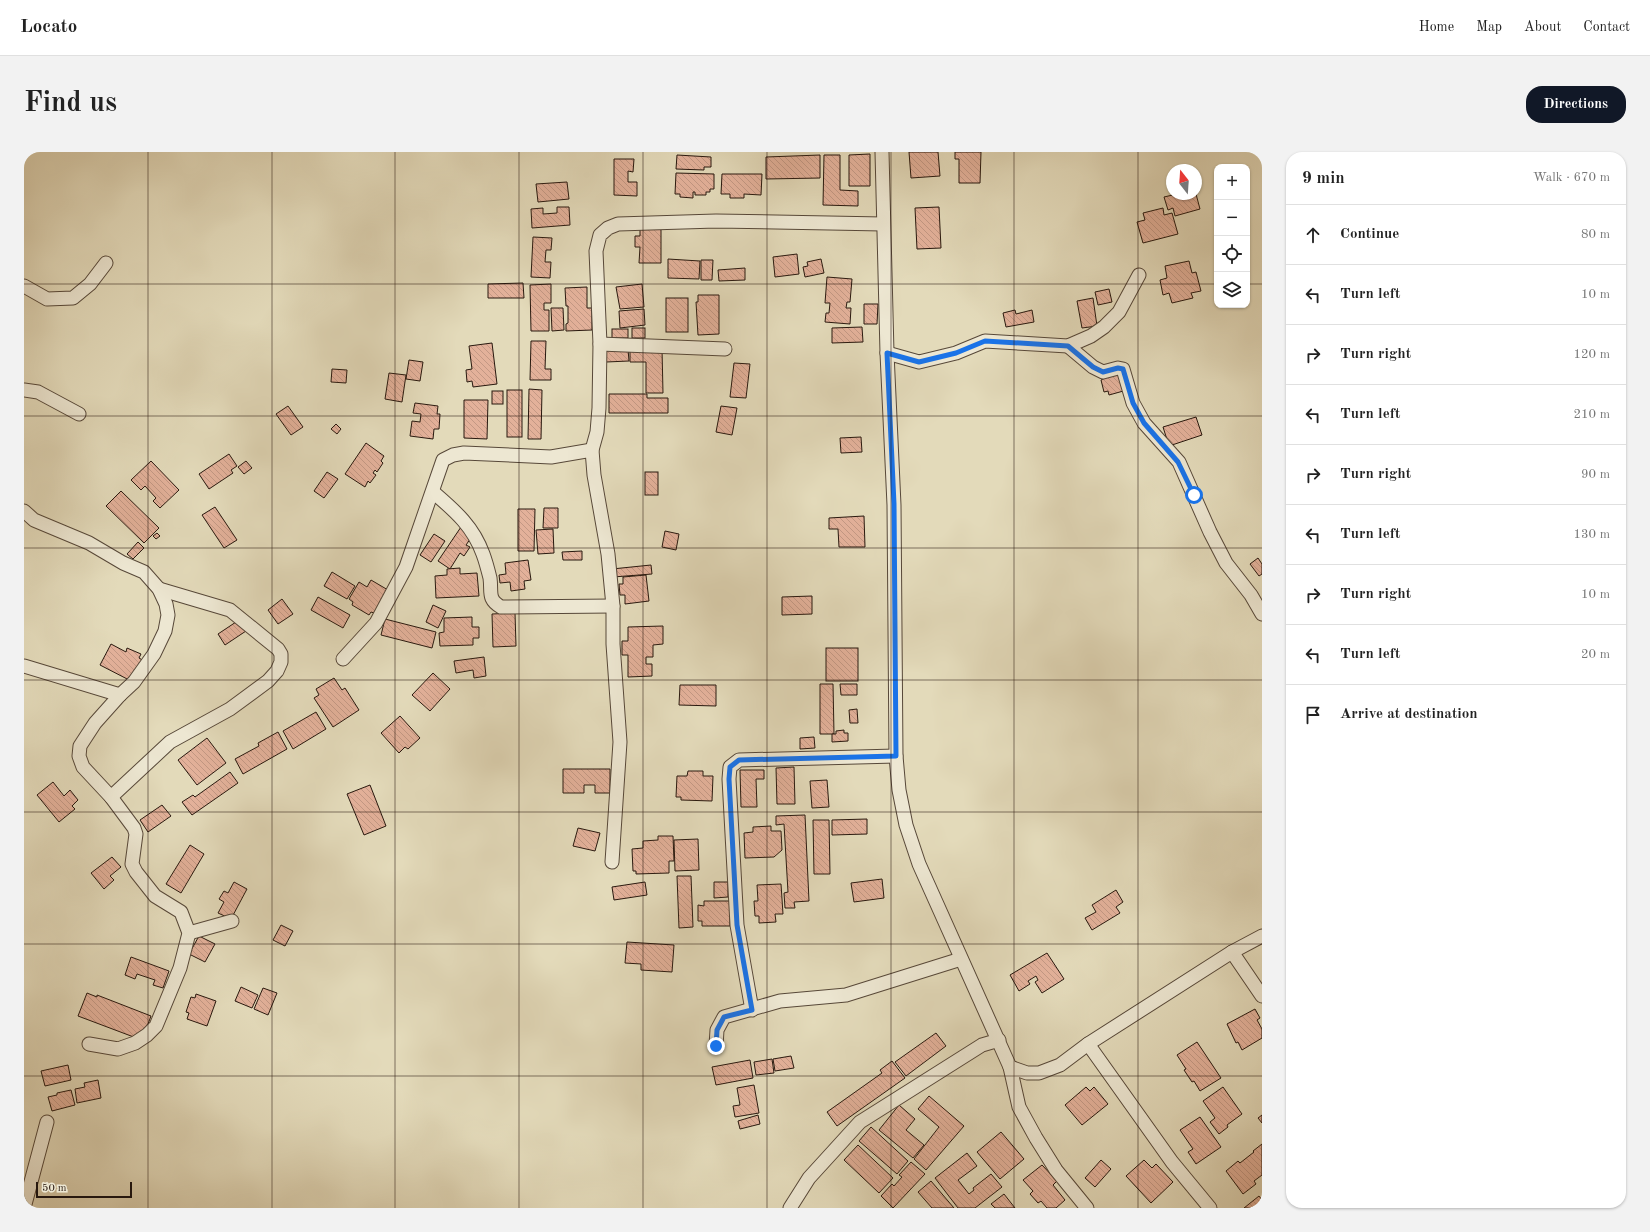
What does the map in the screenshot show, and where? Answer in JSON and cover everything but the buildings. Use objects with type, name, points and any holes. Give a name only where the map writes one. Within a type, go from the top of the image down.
[{"type":"street","points":[[882,152],[887,353],[894,504],[896,756],[899,790],[906,825],[929,889],[999,1040],[1010,1067],[1019,1107],[1056,1170],[1087,1208]]},
{"type":"street","points":[[612,862],[620,742],[613,644],[613,606],[608,554],[594,475],[592,450],[597,432],[599,408],[600,344],[596,251],[600,236],[608,228],[618,224],[716,221],[883,224]]},
{"type":"street","points":[[24,286],[48,299],[73,298],[90,284],[106,263]]},
{"type":"street","points":[[887,353],[919,362],[956,353],[985,341],[1068,346],[1091,336],[1104,327],[1119,312],[1140,275]]},
{"type":"street","points":[[600,344],[725,349]]},
{"type":"street","points":[[1068,346],[1093,367],[1103,372],[1118,368],[1123,369],[1133,403],[1144,423],[1178,462],[1226,563],[1252,595],[1262,614]]},
{"type":"street","points":[[24,390],[38,392],[79,414]]},
{"type":"street","points":[[343,659],[376,623],[406,567],[444,460],[453,455],[464,452],[551,457],[592,450]]},
{"type":"street","points":[[433,492],[464,519],[471,531],[483,553],[490,578],[491,597],[495,604],[501,607],[613,606]]},
{"type":"street","points":[[24,511],[34,520],[89,543],[123,563],[144,572],[160,589],[166,604],[168,615],[165,631],[154,654],[134,682],[95,723],[80,746],[79,756],[83,767],[111,797],[134,828],[136,834],[132,864],[136,872],[155,896],[181,912],[189,933],[180,968],[156,1026],[135,1044],[118,1049],[89,1044]]},
{"type":"street","points":[[111,797],[170,742],[230,709],[268,681],[277,671],[281,662],[281,654],[278,649],[230,610],[160,589]]},
{"type":"street","points":[[24,666],[120,695]]},
{"type":"street","points":[[752,1010],[737,925],[729,779],[730,767],[739,760],[896,756]]},
{"type":"street","points":[[189,933],[232,921]]},
{"type":"street","points":[[1010,1067],[1027,1073],[1039,1074],[1060,1065],[1088,1044],[1232,952],[1262,936]]},
{"type":"street","points":[[1232,952],[1262,996]]},
{"type":"street","points":[[716,1046],[717,1030],[724,1017],[780,1001],[846,995],[961,959]]},
{"type":"street","points":[[790,1208],[809,1178],[860,1122],[982,1045],[999,1040]]},
{"type":"street","points":[[1088,1044],[1172,1162],[1210,1208]]},
{"type":"street","points":[[24,1208],[47,1122]]},
{"type":"route","points":[[716,1046],[717,1030],[724,1017],[752,1010],[737,925],[729,779],[730,767],[739,760],[896,756],[894,504],[887,353],[919,362],[956,353],[985,341],[1043,344],[1068,346],[1093,367],[1103,372],[1118,368],[1123,369],[1133,403],[1144,423],[1178,462],[1194,495]]}]
